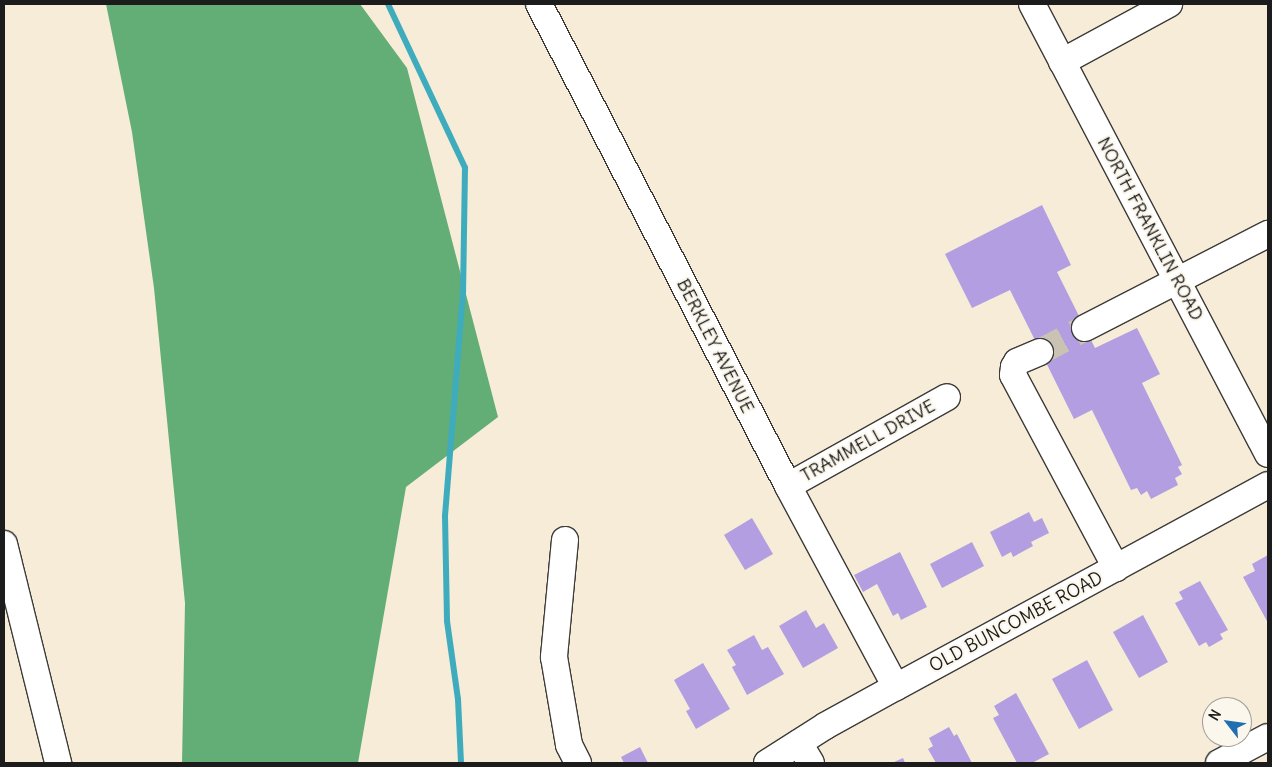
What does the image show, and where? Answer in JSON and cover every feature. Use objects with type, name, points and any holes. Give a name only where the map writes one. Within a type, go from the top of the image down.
[{"type":"street","name":"BERKLEY AVENUE","points":[[539,4],[788,486],[896,686]]},
{"type":"street","name":"NORTH FRANKLIN ROAD","points":[[1032,4],[1177,281],[1262,428],[1268,454]]},
{"type":"street","points":[[1062,62],[1169,4]]},
{"type":"street","points":[[1085,328],[1268,234]]},
{"type":"street","points":[[1040,352],[1017,362],[1013,375],[1116,568]]},
{"type":"street","name":"TRAMMELL DRIVE","points":[[788,486],[947,397]]},
{"type":"street","name":"OLD BUNCOMBE ROAD","points":[[767,763],[805,753],[896,686],[1268,486]]},
{"type":"street","points":[[565,540],[554,657],[570,745],[578,763]]},
{"type":"street","points":[[4,544],[58,763]]},
{"type":"street","points":[[1218,763],[1268,737]]},
{"type":"green space","points":[[106,4],[360,4],[407,68],[498,417],[406,487],[358,763],[182,763],[185,603],[154,288],[132,132]]},
{"type":"building","points":[[1042,205],[1071,265],[1057,272],[1095,348],[1137,328],[1160,374],[1142,383],[1182,465],[1178,467],[1182,474],[1175,478],[1178,485],[1151,499],[1147,491],[1141,495],[1137,488],[1131,490],[1092,410],[1074,419],[1010,290],[972,308],[945,254]]},
{"type":"building","points":[[1029,512],[1034,522],[1042,518],[1049,533],[1031,542],[1033,546],[1013,557],[1011,552],[1002,557],[990,532]]},
{"type":"building","points":[[752,518],[773,554],[745,570],[724,535]]},
{"type":"building","points":[[972,542],[984,566],[942,588],[930,564]]},
{"type":"building","points":[[900,552],[927,607],[901,620],[898,613],[893,616],[877,584],[863,592],[854,575]]},
{"type":"building","points":[[1268,555],[1268,623],[1243,577],[1255,571],[1252,564]]},
{"type":"building","points":[[1200,581],[1228,630],[1220,634],[1223,639],[1209,647],[1206,642],[1199,646],[1175,603],[1183,599],[1179,592]]},
{"type":"building","points":[[806,610],[816,628],[824,623],[838,648],[803,668],[779,626]]},
{"type":"building","points":[[1143,615],[1168,662],[1139,678],[1113,632]]},
{"type":"building","points":[[754,635],[762,650],[768,647],[784,674],[747,695],[732,667],[736,665],[727,650]]},
{"type":"building","points":[[1087,660],[1113,710],[1079,729],[1052,679]]},
{"type":"building","points":[[703,663],[730,709],[696,729],[686,711],[690,709],[674,680]]},
{"type":"building","points":[[1016,693],[1049,754],[1032,763],[1017,763],[993,718],[999,715],[994,706]]},
{"type":"building","points":[[949,727],[954,736],[957,734],[972,763],[936,763],[928,749],[933,746],[929,738]]},
{"type":"building","points":[[640,747],[648,763],[624,763],[621,757]]},
{"type":"building","points":[[903,758],[905,763],[892,763]]},
{"type":"waterway","points":[[388,4],[465,168],[463,292],[445,516],[447,621],[458,699],[461,763]]},
{"type":"tunnel","points":[[1040,352],[1085,328]]}]
